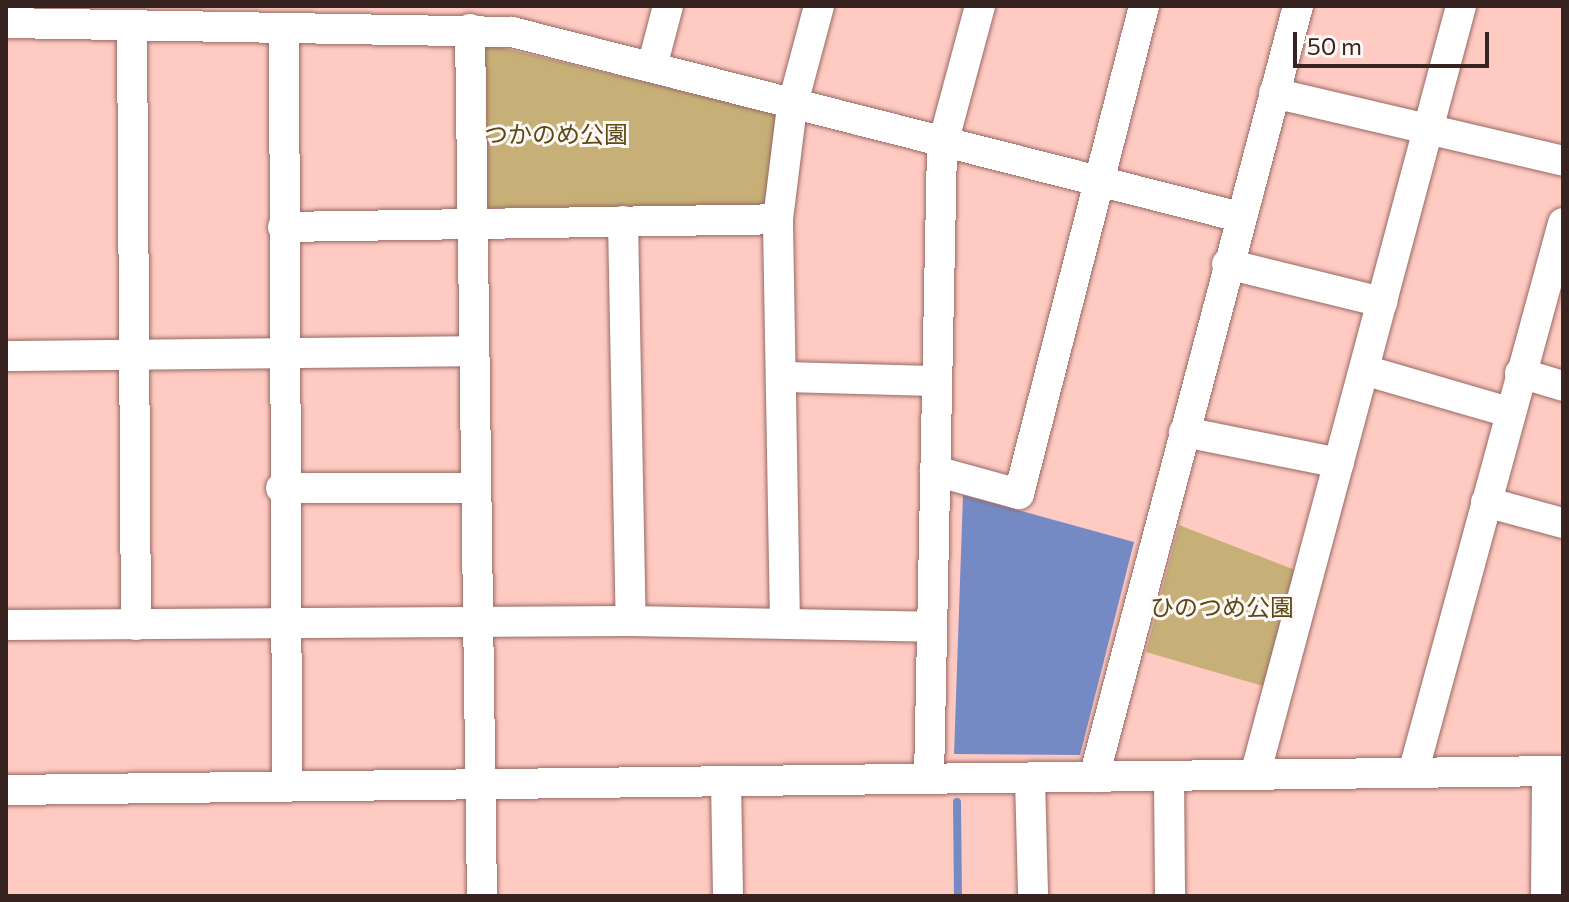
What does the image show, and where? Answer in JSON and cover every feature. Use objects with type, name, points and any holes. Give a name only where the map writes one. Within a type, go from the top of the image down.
[{"type":"street","points":[[652,67],[668,6]]},
{"type":"street","points":[[785,624],[778,219],[792,107],[819,6]]},
{"type":"street","points":[[929,779],[942,147],[980,6]]},
{"type":"street","points":[[935,471],[1019,494],[1144,6]]},
{"type":"street","points":[[1094,777],[1227,264],[1298,6]]},
{"type":"street","points":[[1255,775],[1461,6]]},
{"type":"street","points":[[6,23],[470,29],[652,67],[942,147],[1098,176],[1240,217]]},
{"type":"street","points":[[132,25],[136,625]]},
{"type":"street","points":[[284,28],[281,488],[287,785]]},
{"type":"street","points":[[470,29],[482,896]]},
{"type":"street","points":[[1274,93],[1429,127],[1563,161]]},
{"type":"street","points":[[283,227],[778,219]]},
{"type":"street","points":[[623,221],[631,621]]},
{"type":"street","points":[[1413,773],[1509,412],[1561,242]]},
{"type":"street","points":[[1227,264],[1382,302]]},
{"type":"street","points":[[6,356],[474,351]]},
{"type":"street","points":[[1364,370],[1509,412]]},
{"type":"street","points":[[1520,373],[1563,386]]},
{"type":"street","points":[[781,377],[937,381]]},
{"type":"street","points":[[1184,432],[1339,463]]},
{"type":"street","points":[[281,488],[476,488]]},
{"type":"street","points":[[1486,502],[1563,523]]},
{"type":"street","points":[[6,625],[285,626],[631,621],[932,627]]},
{"type":"street","points":[[6,790],[1555,771],[1546,896]]},
{"type":"street","points":[[1169,776],[1170,896]]},
{"type":"street","points":[[1030,778],[1033,896]]},
{"type":"street","points":[[726,781],[728,896]]},
{"type":"green space","name":"つかのめ公園","points":[[482,43],[779,114],[769,206],[480,208]]},
{"type":"green space","name":"ひのつめ公園","points":[[1179,525],[1295,570],[1263,686],[1146,652]]},
{"type":"water","points":[[963,495],[1134,542],[1080,755],[954,754]]},
{"type":"waterway","points":[[957,802],[958,896]]}]
